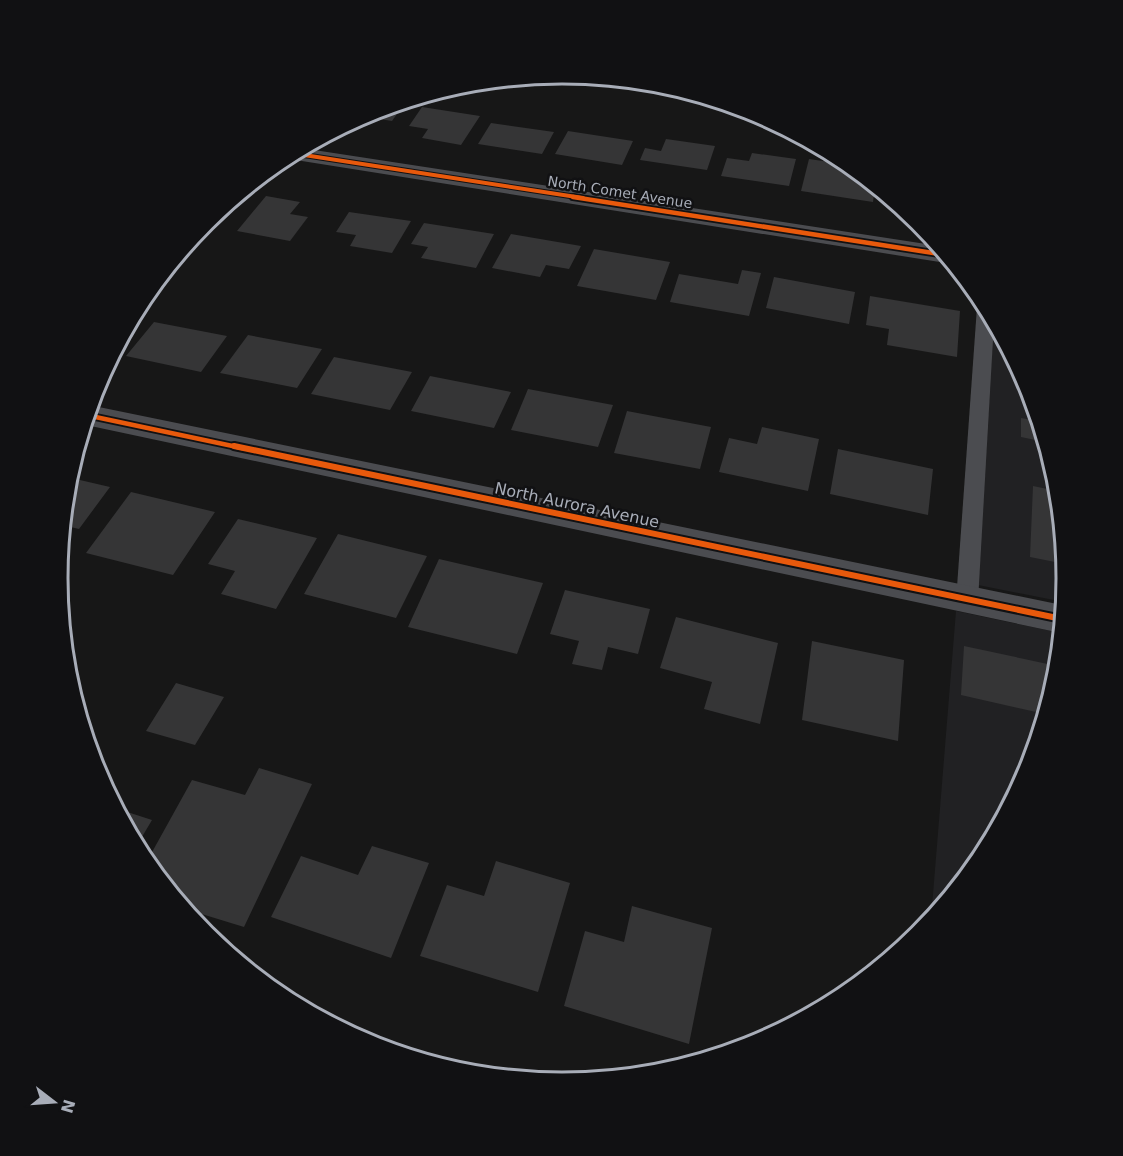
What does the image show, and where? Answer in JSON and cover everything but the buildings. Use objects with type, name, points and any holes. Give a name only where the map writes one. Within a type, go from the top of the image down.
[{"type":"street","name":"North Comet Avenue","points":[[306,155],[934,253]]},
{"type":"street","name":"North Aurora Avenue","points":[[95,417],[1053,617]]},
{"type":"lane","points":[[968,601],[985,325]]},
{"type":"shaded area","points":[[979,316],[1005,360],[1018,389],[1039,450],[1051,514],[1056,578],[1055,600],[958,581]]},
{"type":"shaded area","points":[[956,611],[1052,631],[1039,706],[1018,767],[989,825],[953,879],[932,905]]},
{"type":"cycle path","points":[[306,155],[934,253]]},
{"type":"cycle path","points":[[95,417],[1053,617]]}]
